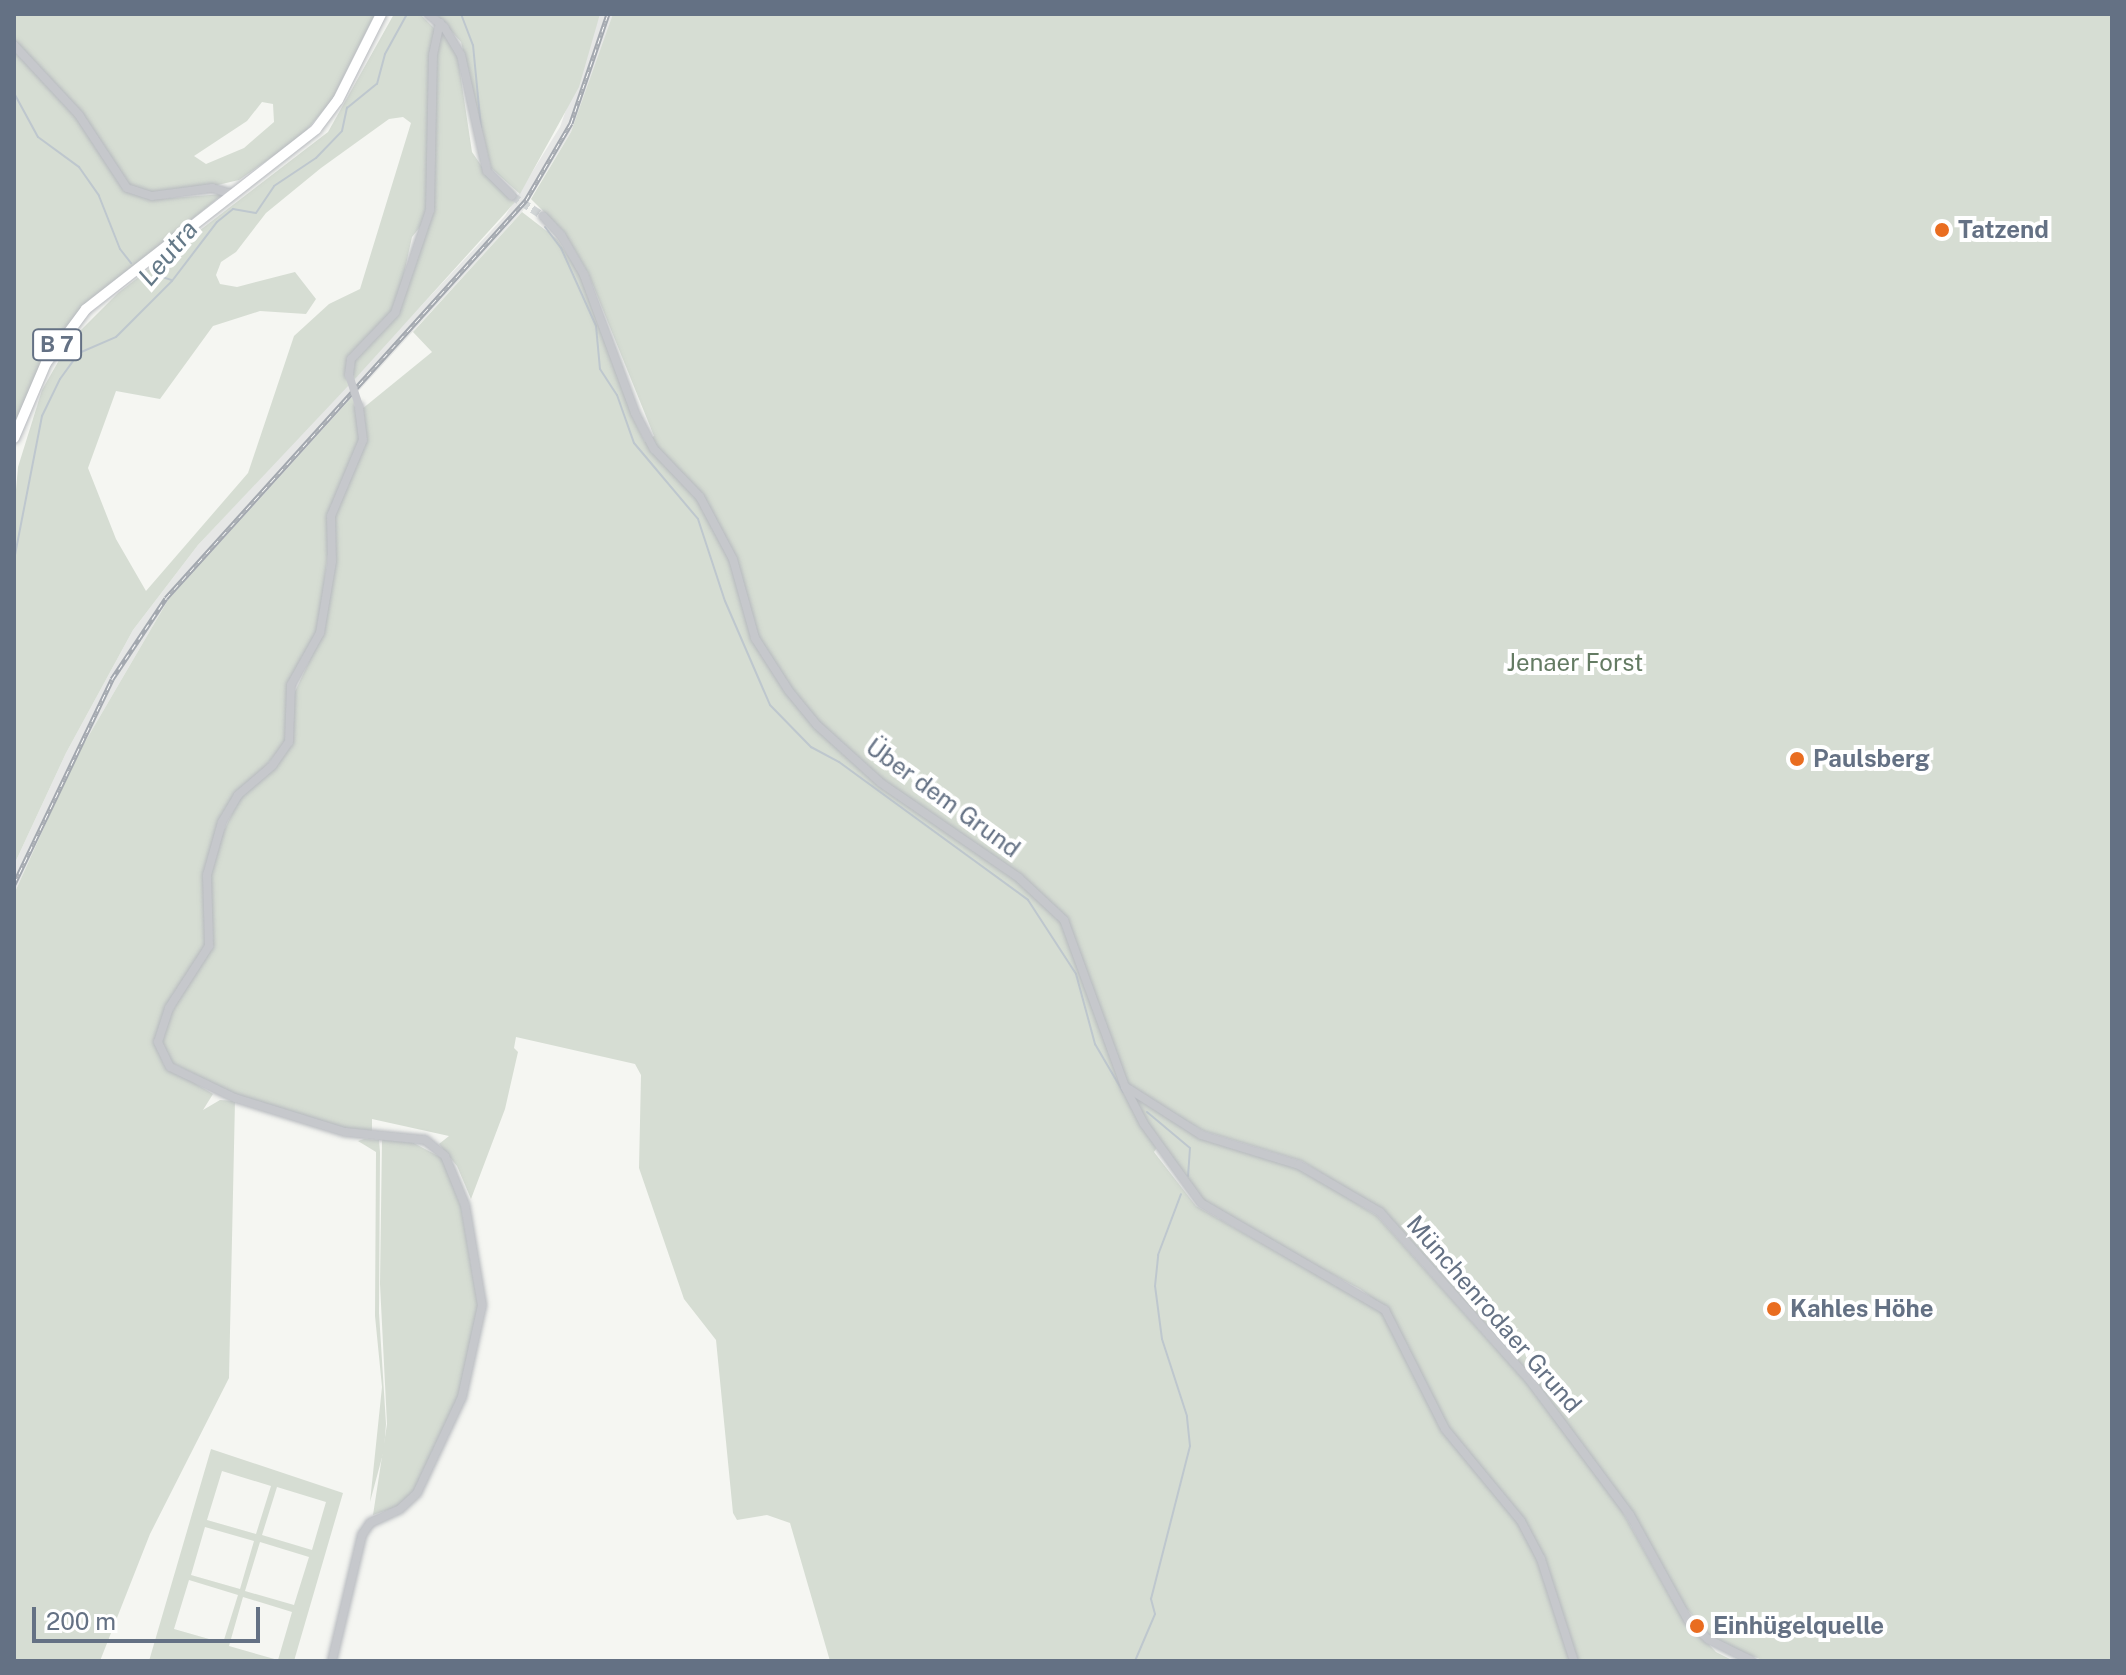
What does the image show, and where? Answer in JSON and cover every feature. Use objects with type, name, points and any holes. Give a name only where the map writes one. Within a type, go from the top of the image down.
[{"type":"main road","name":"B 7","points":[[14,438],[46,363],[86,309],[322,122],[381,14]]},
{"type":"street","points":[[428,14],[440,23],[461,55],[487,171],[512,196]]},
{"type":"street","points":[[332,1661],[362,1535],[370,1523],[400,1509],[417,1493],[462,1397],[482,1305],[465,1205],[445,1156],[425,1140],[345,1132],[235,1098],[170,1067],[158,1042],[169,1008],[209,946],[207,875],[222,822],[238,795],[272,766],[289,742],[291,685],[320,633],[332,561],[331,516],[363,440],[359,406],[349,375],[351,359],[395,313],[430,210],[433,55],[440,23]]},
{"type":"street","points":[[14,45],[79,115],[127,188],[152,196],[212,188],[232,194]]},
{"type":"street","name":"Über dem Grund","points":[[543,216],[561,235],[584,275],[635,413],[654,449],[700,497],[733,559],[755,638],[789,691],[817,725],[881,783],[1019,878],[1064,920],[1125,1087],[1144,1124],[1201,1203],[1385,1310],[1445,1429],[1527,1534],[1574,1661]]},
{"type":"street","name":"Münchenrodaer Grund","points":[[1125,1087],[1201,1135],[1299,1165],[1380,1212],[1529,1379],[1630,1515],[1688,1620],[1708,1639],[1752,1661]]},
{"type":"shaded area","points":[[600,14],[613,14],[589,90],[571,132],[522,212],[168,600],[75,759],[14,894],[14,865],[66,753],[133,630],[198,545],[505,216],[560,127]]},
{"type":"green space","points":[[14,14],[375,14],[332,100],[301,137],[239,180],[158,199],[223,194],[85,307],[42,362],[14,425]],"holes":[[[262,102],[273,104],[274,122],[244,148],[206,164],[194,156],[247,121]]]},
{"type":"green space","points":[[394,14],[420,14],[434,28],[433,157],[424,222],[412,237],[397,306],[353,353],[349,385],[198,545],[133,630],[66,753],[14,865],[14,512],[18,467],[42,390],[70,341],[118,293],[328,132]],"holes":[[[403,117],[411,123],[360,289],[329,304],[294,336],[248,473],[146,591],[116,539],[88,468],[116,391],[160,399],[213,326],[260,311],[306,314],[316,299],[295,272],[237,287],[220,284],[216,275],[221,262],[236,252],[266,213],[321,168],[389,119]]]},
{"type":"green space","points":[[436,14],[600,14],[579,87],[520,194],[491,168],[461,42]]},
{"type":"green space","name":"Jenaer Forst","points":[[613,14],[2112,14],[2112,1661],[1765,1661],[1710,1636],[1674,1594],[1622,1498],[1533,1378],[1382,1211],[1302,1161],[1204,1131],[1176,1115],[1173,1121],[1199,1137],[1298,1167],[1377,1216],[1526,1382],[1617,1502],[1680,1614],[1716,1652],[1734,1661],[1577,1661],[1544,1559],[1523,1520],[1447,1427],[1387,1309],[1360,1289],[1210,1210],[1191,1192],[1160,1143],[1154,1152],[1196,1206],[1383,1312],[1443,1430],[1519,1524],[1539,1561],[1572,1661],[830,1661],[790,1523],[767,1515],[737,1520],[733,1513],[716,1340],[684,1299],[639,1168],[641,1075],[635,1064],[516,1037],[514,1048],[518,1052],[505,1109],[471,1199],[457,1166],[439,1144],[449,1136],[372,1119],[372,1134],[353,1131],[236,1095],[168,1061],[161,1042],[164,1026],[213,939],[210,875],[215,849],[240,797],[274,768],[292,743],[291,700],[322,634],[334,561],[334,516],[365,440],[362,409],[432,352],[413,332],[522,212],[557,239],[581,275],[633,418],[645,442],[654,436],[588,273],[564,232],[531,199],[571,132]]},
{"type":"green space","points":[[441,30],[457,52],[472,152],[489,177],[516,201],[354,380],[350,366],[392,321],[434,202],[434,68]]},
{"type":"green space","points":[[353,396],[360,439],[335,497],[318,633],[288,684],[286,742],[219,821],[204,875],[206,945],[166,1007],[155,1042],[164,1065],[213,1094],[203,1110],[220,1100],[235,1101],[229,1378],[150,1534],[100,1661],[14,1661],[14,894],[75,759],[168,600]]},
{"type":"green space","points":[[379,1140],[380,1152],[379,1313],[386,1424],[384,1450],[370,1502],[382,1387],[375,1316],[376,1152],[358,1141]]},
{"type":"green space","points":[[382,1140],[408,1140],[442,1158],[461,1207],[478,1306],[458,1397],[416,1490],[399,1506],[373,1515],[387,1424],[380,1284]]},
{"type":"green space","points":[[211,1449],[343,1493],[294,1661],[149,1661]],"holes":[[[222,1471],[271,1486],[256,1534],[207,1520]],[[277,1487],[326,1502],[312,1550],[262,1535]],[[205,1527],[254,1541],[240,1589],[191,1575]],[[260,1542],[309,1557],[294,1605],[245,1591]],[[189,1580],[238,1595],[223,1643],[174,1629]],[[243,1597],[292,1612],[278,1660],[229,1646]]]},
{"type":"waterway","name":"Leutra","points":[[14,560],[42,416],[60,379],[79,353],[116,337],[172,281],[217,222],[233,209],[256,213],[274,186],[316,158],[342,131],[347,108],[377,84],[385,54],[407,14]]},
{"type":"waterway","points":[[461,14],[473,45],[481,128]]},
{"type":"waterway","points":[[14,93],[38,137],[79,167],[99,196],[120,249],[131,263]]},
{"type":"waterway","points":[[545,227],[561,248],[596,326],[600,369],[617,395],[634,443],[698,519],[725,601],[770,705],[811,747],[839,762],[1028,900],[1076,974],[1095,1044],[1123,1092]]},
{"type":"waterway","points":[[153,274],[171,280]]},
{"type":"waterway","points":[[1147,1112],[1190,1148],[1188,1176]]},
{"type":"waterway","points":[[1135,1661],[1155,1614],[1151,1599],[1190,1446],[1187,1416],[1162,1339],[1155,1286],[1158,1255],[1181,1194]]},
{"type":"tunnel","points":[[512,196],[543,216]]},
{"type":"railway","points":[[14,884],[112,679],[166,598],[526,200],[571,123],[608,14]]},
{"type":"place","name":"Tatzend","points":[[1942,230]]},
{"type":"place","name":"Paulsberg","points":[[1797,759]]},
{"type":"place","name":"Kahles Höhe","points":[[1774,1309]]},
{"type":"place","name":"Einhügelquelle","points":[[1697,1626]]}]
